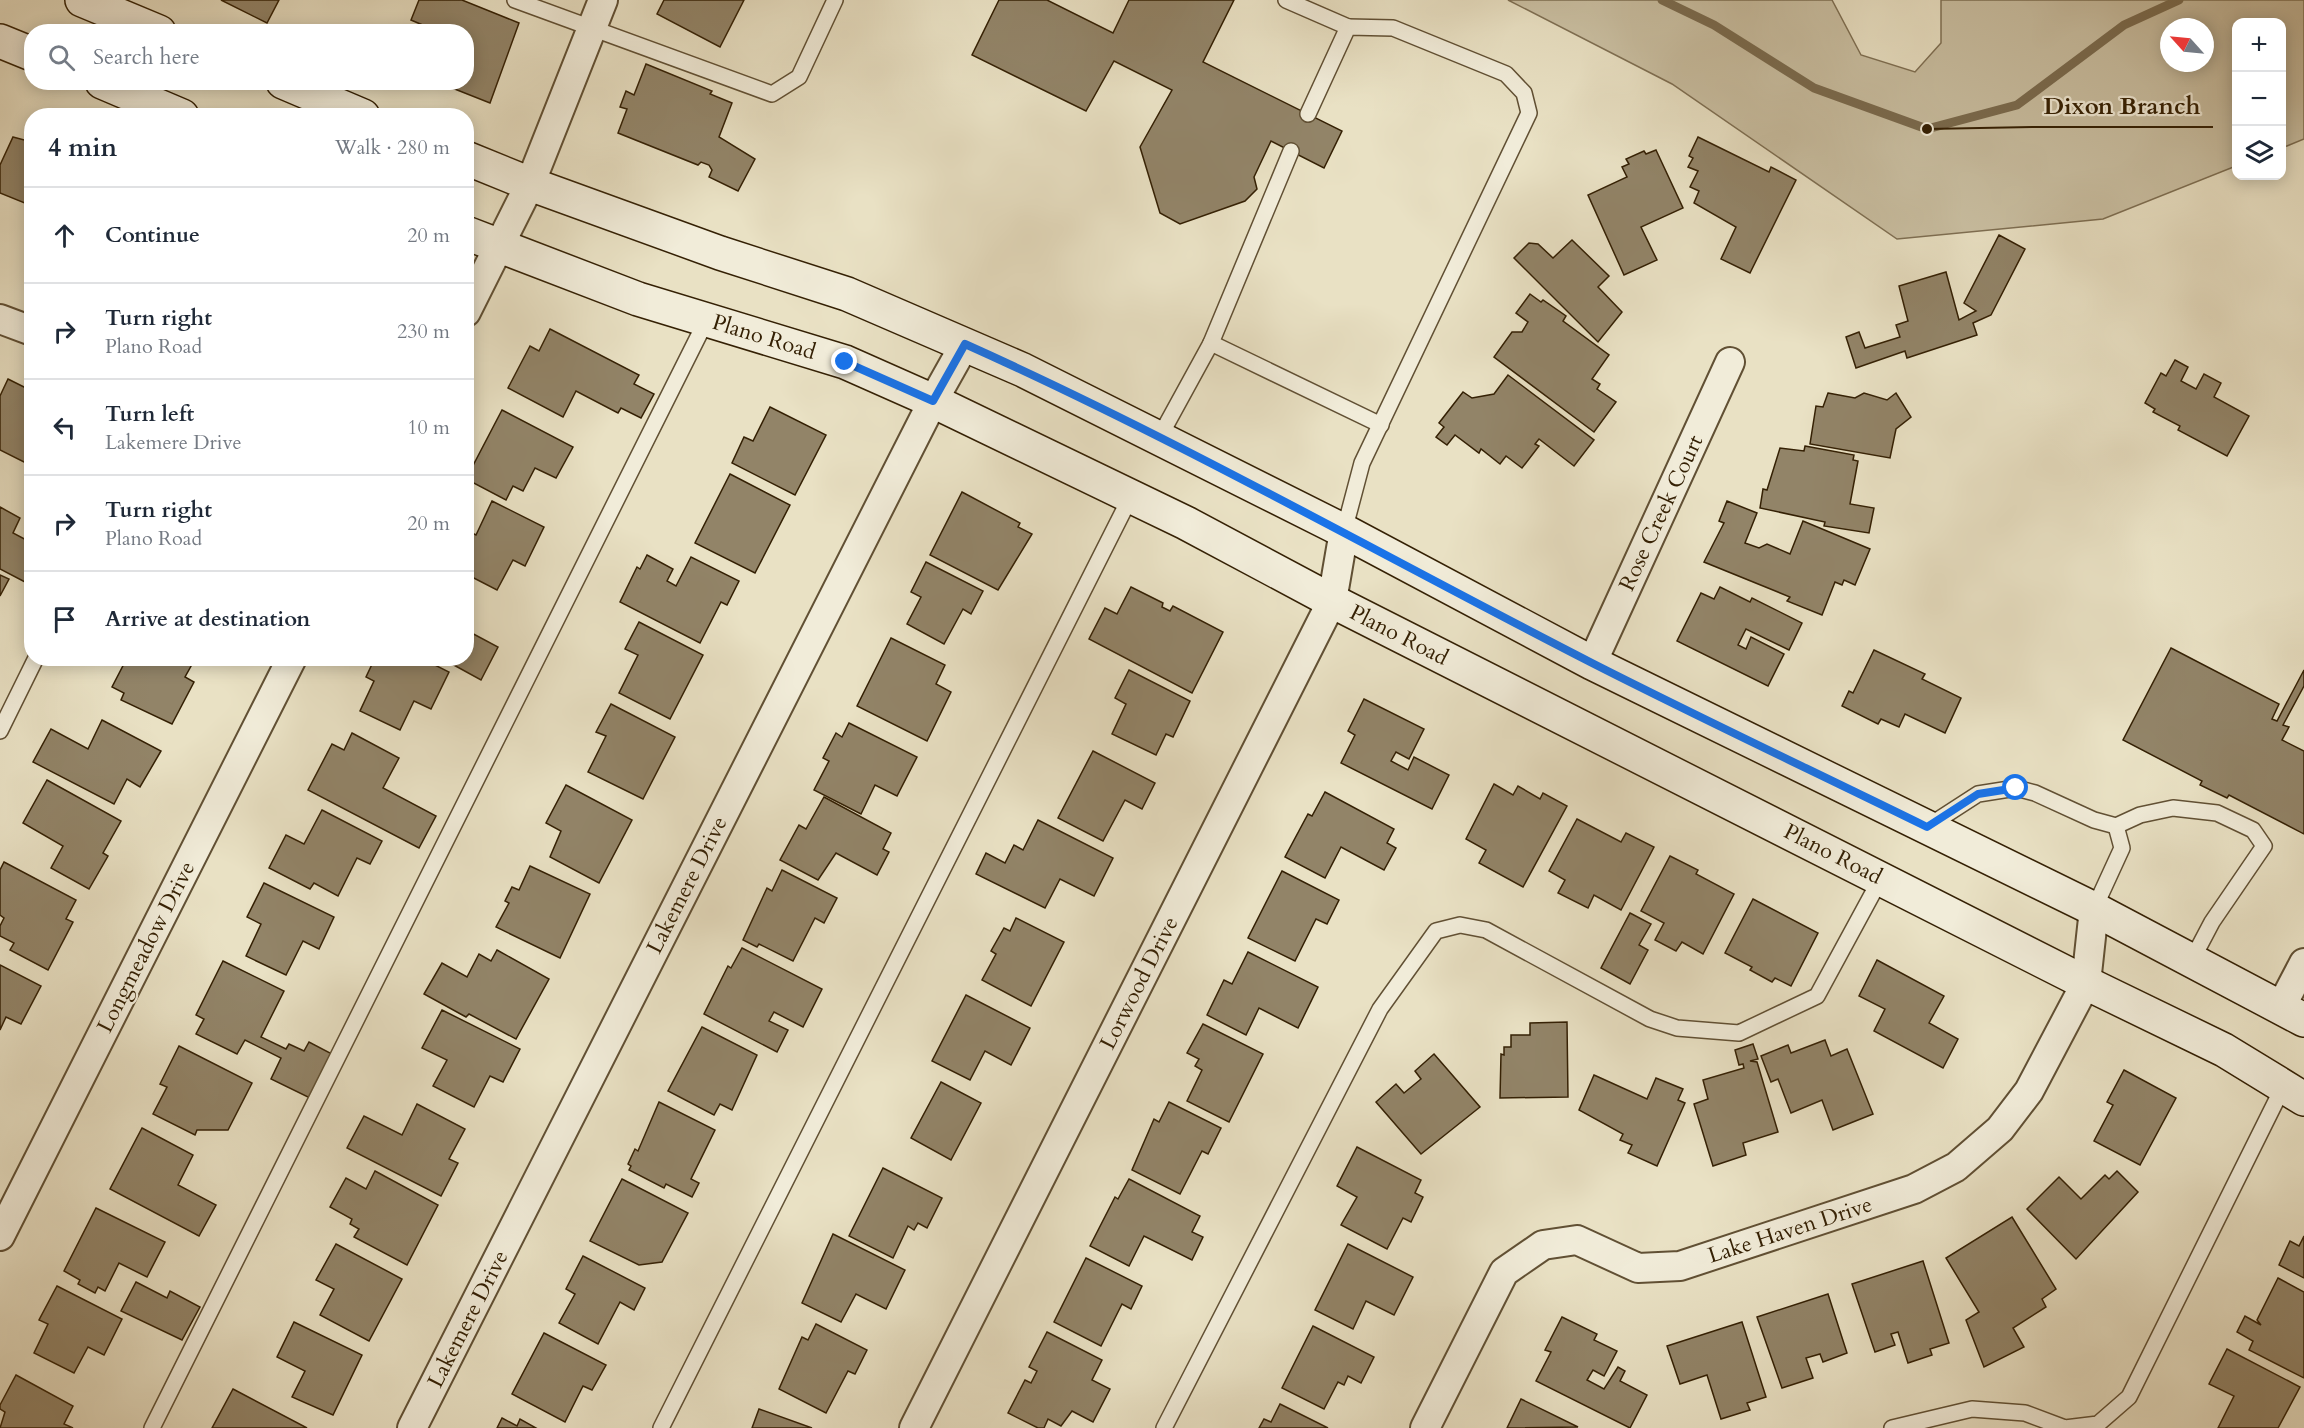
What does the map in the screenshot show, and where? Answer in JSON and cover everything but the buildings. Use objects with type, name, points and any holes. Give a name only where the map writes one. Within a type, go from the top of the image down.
[{"type":"main road","points":[[92,2],[141,24]]},
{"type":"main road","points":[[0,40],[24,50]]},
{"type":"main road","points":[[121,90],[163,108]]},
{"type":"main road","points":[[302,90],[344,108]]},
{"type":"main road","points":[[474,161],[720,253],[847,294],[965,344],[1344,531],[1592,663],[2094,909],[2293,1013]]},
{"type":"main road","name":"Plano Road","points":[[474,236],[638,299],[845,362],[933,401],[1131,496],[1332,601],[2086,984],[2224,1050],[2294,1092]]},
{"type":"street","points":[[474,296],[530,184],[603,0]]},
{"type":"street","points":[[0,319],[24,328]]},
{"type":"street","name":"Lakemere Drive","points":[[412,1428],[933,401],[965,344]]},
{"type":"street","name":"Rose Creek Court","points":[[1592,663],[1730,362]]},
{"type":"street","name":"Lorwood Drive","points":[[914,1428],[1332,601],[1344,531]]},
{"type":"street","name":"Longmeadow Drive","points":[[0,1236],[288,666]]},
{"type":"street","name":"Lake Haven Drive","points":[[1425,1428],[1504,1272],[1543,1245],[1577,1240],[1638,1268],[1680,1266],[1914,1190],[1956,1167],[2000,1129],[2029,1091],[2086,984],[2094,909]]},
{"type":"street","points":[[2293,1013],[2304,963]]},
{"type":"lane","points":[[514,0],[772,94],[799,77],[835,0]]},
{"type":"lane","points":[[1286,0],[1348,27],[1393,28],[1506,74],[1524,93],[1529,113],[1362,463],[1344,531]]},
{"type":"lane","points":[[1308,114],[1348,27]]},
{"type":"lane","points":[[1159,438],[1211,343],[1291,151]]},
{"type":"lane","points":[[152,1428],[707,319]]},
{"type":"lane","points":[[1211,343],[1381,425]]},
{"type":"lane","points":[[661,1428],[1131,496]]},
{"type":"lane","points":[[0,731],[32,666]]},
{"type":"lane","points":[[1927,827],[1978,794],[2016,788],[2035,793],[2094,820],[2116,826],[2140,815],[2173,808],[2217,813],[2253,830],[2264,846],[2212,922],[2192,960]]},
{"type":"lane","points":[[2094,909],[2122,848],[2116,826]]},
{"type":"lane","points":[[1164,1428],[1380,1009],[1436,931],[1460,925],[1486,930],[1650,1019],[1677,1028],[1739,1033],[1817,996],[1881,878]]},
{"type":"lane","points":[[1892,1428],[1971,1409],[2025,1413],[2065,1428],[2098,1424],[2129,1397],[2294,1092]]},
{"type":"shaded area","points":[[1508,0],[1832,0],[1861,55],[1915,72],[1941,43],[1941,0],[2304,0],[2304,139],[2286,146],[2286,18],[2232,18],[2232,168],[2103,219],[1897,239],[1672,84]]},
{"type":"waterway","points":[[1662,0],[1714,25],[1814,88],[1927,129],[2017,105],[2124,25],[2179,0]]},
{"type":"place","name":"Dixon Branch","points":[[1927,129]]},
{"type":"route","points":[[845,362],[933,401],[965,344],[1023,370],[1344,531],[1592,663],[1927,827],[1978,794],[2016,788]]}]
